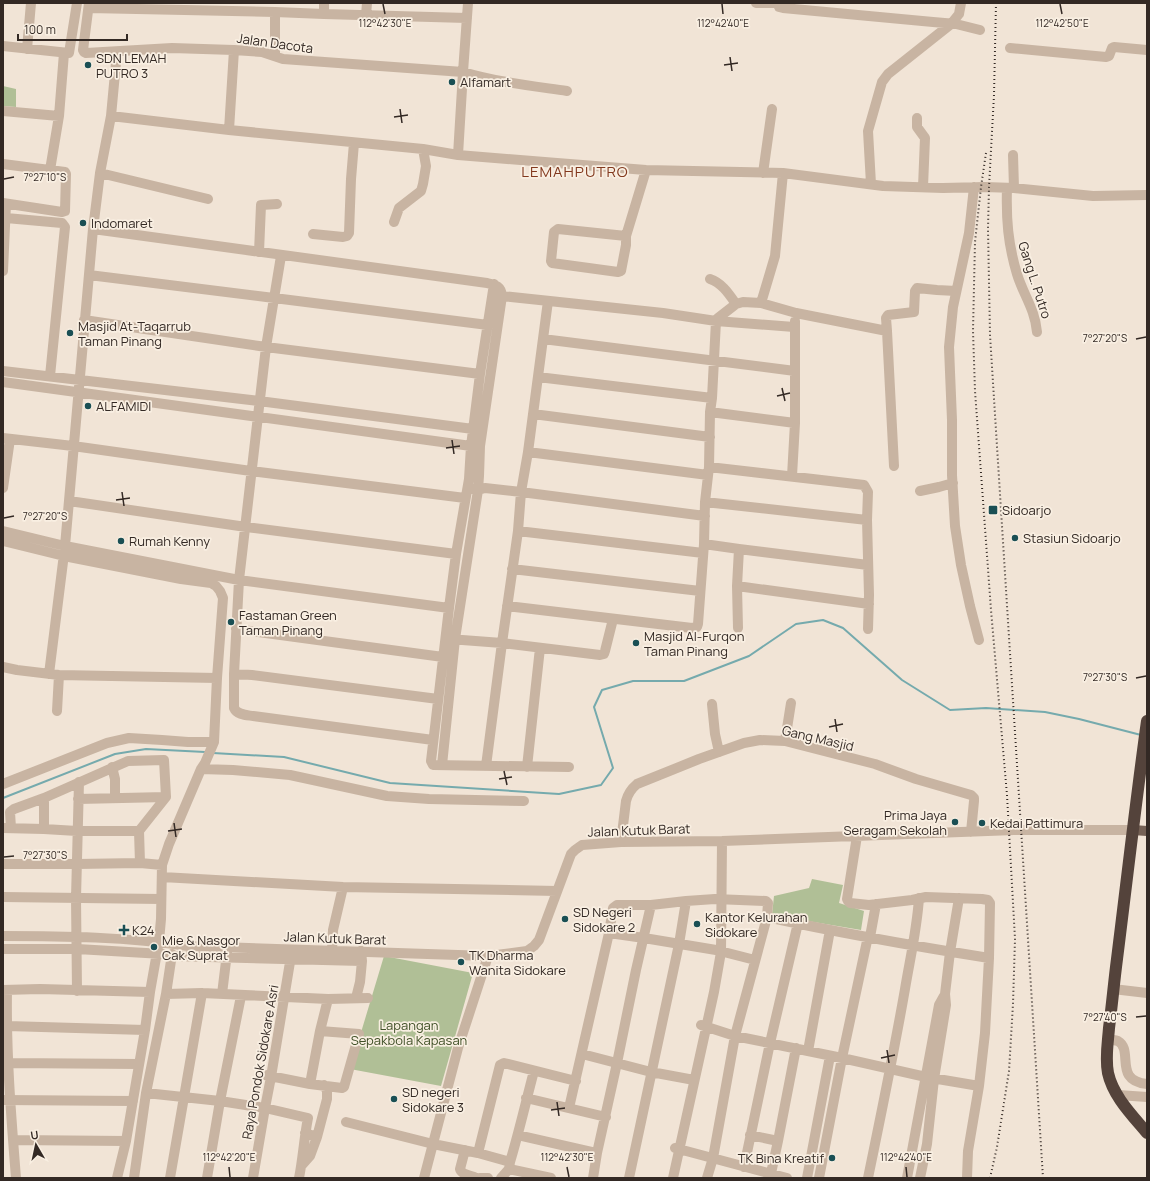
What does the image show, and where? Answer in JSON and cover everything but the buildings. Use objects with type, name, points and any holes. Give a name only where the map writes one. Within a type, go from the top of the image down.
[{"type":"highway","points":[[1147,721],[1113,989],[1107,1053],[1110,1081],[1118,1096],[1147,1133]]},
{"type":"main road","points":[[1133,830],[1147,831]]},
{"type":"street","points":[[27,49],[31,3]]},
{"type":"street","points":[[3,46],[69,53],[77,3]]},
{"type":"street","points":[[324,3],[324,14]]},
{"type":"street","points":[[366,15],[367,3]]},
{"type":"street","points":[[458,154],[462,72],[468,3]]},
{"type":"street","points":[[756,3],[778,4],[783,8],[956,25],[980,30]]},
{"type":"street","points":[[871,184],[868,131],[882,82],[888,74],[956,25],[961,3]]},
{"type":"street","points":[[89,6],[467,18]]},
{"type":"street","name":"Jalan Dacota","points":[[89,6],[83,50],[84,52],[117,52],[172,48],[262,52],[283,59],[462,72],[474,76],[568,91]]},
{"type":"street","points":[[275,12],[275,56]]},
{"type":"street","points":[[1010,48],[1106,57],[1114,47],[1147,50]]},
{"type":"street","points":[[229,130],[234,50]]},
{"type":"street","points":[[57,711],[54,674],[84,320],[93,229],[100,173],[111,116],[117,52]]},
{"type":"street","points":[[50,170],[59,116],[64,53]]},
{"type":"street","points":[[763,173],[772,109]]},
{"type":"street","points":[[3,111],[59,116]]},
{"type":"street","points":[[111,116],[458,154],[646,170],[783,173],[887,186],[985,186],[1093,196],[1147,195]]},
{"type":"street","points":[[917,118],[917,127],[925,138],[923,187]]},
{"type":"street","points":[[313,234],[343,237],[347,236],[349,233],[354,143]]},
{"type":"street","points":[[394,222],[399,208],[421,191],[426,166],[423,149]]},
{"type":"street","name":"Gang L. Putro","points":[[1013,155],[1007,209],[1009,241],[1017,275],[1034,315],[1037,332]]},
{"type":"street","points":[[3,164],[65,172],[66,174],[64,212],[5,204],[6,218],[3,271]]},
{"type":"street","points":[[626,236],[556,229],[554,232],[551,262],[620,271],[626,245],[626,236],[646,170]]},
{"type":"street","points":[[100,173],[208,200]]},
{"type":"street","points":[[761,303],[774,256],[783,173]]},
{"type":"street","points":[[974,187],[969,233],[953,308],[949,347],[955,526],[961,564],[979,640]]},
{"type":"street","points":[[259,252],[261,205],[277,204]]},
{"type":"street","points":[[6,218],[62,223],[65,227],[50,376]]},
{"type":"street","points":[[93,229],[281,256],[494,284],[500,288],[502,296],[480,446],[476,485],[450,639],[443,657],[431,762],[433,765],[569,767]]},
{"type":"street","points":[[281,256],[266,347],[239,580],[234,674],[234,708],[235,711],[239,713],[300,723],[433,740]]},
{"type":"street","points":[[89,275],[488,325]]},
{"type":"street","points":[[710,279],[720,284],[736,304]]},
{"type":"street","points":[[442,765],[450,639],[449,608],[465,498],[476,485],[471,446],[480,374],[494,284]]},
{"type":"street","points":[[894,466],[886,318],[888,315],[914,312],[915,291],[917,288],[956,291]]},
{"type":"street","points":[[502,296],[663,313],[716,321],[794,327]]},
{"type":"street","points":[[486,766],[518,531],[521,492],[528,452],[548,301]]},
{"type":"street","points":[[507,606],[692,628],[697,627],[708,471],[716,321],[736,304],[743,302],[761,303],[796,313],[887,331]]},
{"type":"street","points":[[792,476],[795,423],[794,327],[796,313]]},
{"type":"street","points":[[84,320],[266,347],[480,374]]},
{"type":"street","points":[[543,339],[795,371]]},
{"type":"street","points":[[3,371],[259,401],[473,429]]},
{"type":"street","points":[[538,377],[712,398]]},
{"type":"street","points":[[3,382],[471,446]]},
{"type":"street","points":[[710,412],[795,423]]},
{"type":"street","points":[[533,414],[710,437]]},
{"type":"street","points":[[3,488],[6,439],[73,446],[251,471],[465,498]]},
{"type":"street","points":[[528,452],[708,471],[792,476],[864,485],[868,492],[868,629]]},
{"type":"street","points":[[920,490],[953,483]]},
{"type":"street","points":[[476,485],[705,516]]},
{"type":"street","points":[[69,502],[246,527],[456,554]]},
{"type":"street","points":[[705,502],[867,520]]},
{"type":"street","points":[[3,531],[64,551],[181,579],[211,583],[216,586],[223,598],[213,744],[169,844],[162,865],[159,942],[126,1141],[117,1178]]},
{"type":"street","points":[[518,531],[703,548],[739,549],[868,565]]},
{"type":"street","points":[[3,541],[239,580],[449,608]]},
{"type":"street","points":[[738,628],[737,586],[739,549]]},
{"type":"street","points":[[512,569],[700,591]]},
{"type":"street","points":[[737,586],[869,604]]},
{"type":"street","points":[[450,639],[502,643],[600,655],[604,654],[613,619]]},
{"type":"street","points":[[236,629],[443,657]]},
{"type":"street","points":[[527,767],[540,648]]},
{"type":"street","points":[[3,667],[54,674],[217,678]]},
{"type":"street","points":[[234,674],[252,675],[438,700]]},
{"type":"street","points":[[785,742],[791,703]]},
{"type":"street","points":[[712,704],[714,734],[719,752]]},
{"type":"street","points":[[3,784],[107,743],[129,738],[213,744]]},
{"type":"street","name":"Gang Masjid","points":[[621,842],[627,795],[637,784],[719,752],[752,741],[760,740],[785,742],[875,764],[916,779],[971,794],[974,801],[971,832]]},
{"type":"street","points":[[139,831],[78,831],[7,828],[10,812],[14,809],[44,798],[112,767],[132,760],[164,760],[166,797],[139,831],[140,863]]},
{"type":"street","points":[[203,766],[290,775],[387,796],[429,799],[524,801]]},
{"type":"street","points":[[112,767],[115,797]]},
{"type":"street","points":[[77,991],[76,898],[79,782]]},
{"type":"street","points":[[78,799],[166,797]]},
{"type":"street","points":[[44,798],[44,829]]},
{"type":"street","name":"Jalan Kutuk Barat","points":[[3,936],[76,936],[114,938],[188,946],[227,947],[288,954],[332,951],[361,956],[488,956],[527,951],[534,946],[539,940],[571,854],[582,845],[621,842],[719,841],[1014,830],[1133,830]]},
{"type":"street","points":[[859,836],[847,899],[850,904],[868,905],[935,897],[982,899],[988,900],[990,903],[985,1034],[968,1151],[967,1178]]},
{"type":"street","points":[[673,1178],[677,1149],[691,1079],[703,1026],[714,992],[718,951],[719,841]]},
{"type":"street","points":[[3,864],[140,863],[162,865]]},
{"type":"street","points":[[162,877],[343,887],[557,890]]},
{"type":"street","points":[[332,951],[333,930],[336,923],[343,887]]},
{"type":"street","points":[[3,897],[161,899]]},
{"type":"street","points":[[920,1178],[927,1144],[930,1078],[939,1005],[945,994],[959,898]]},
{"type":"street","points":[[570,1108],[609,933],[612,908],[617,905],[651,905],[718,899],[767,901],[767,917],[735,1036],[713,1158],[707,1178]]},
{"type":"street","points":[[868,1178],[874,1137],[888,1069],[910,945],[912,917],[916,899]]},
{"type":"street","points":[[629,1178],[679,944],[686,901]]},
{"type":"street","points":[[593,1178],[597,1152],[606,1117],[651,905]]},
{"type":"street","points":[[819,1178],[842,1058],[868,938],[868,905]]},
{"type":"street","points":[[767,917],[868,938],[989,958]]},
{"type":"street","points":[[744,1167],[770,1043],[798,923]]},
{"type":"street","points":[[808,1051],[830,930]]},
{"type":"street","points":[[609,933],[718,951],[755,960]]},
{"type":"street","name":"Jalan Kutuk Barat","points":[[171,955],[183,951],[188,946]]},
{"type":"street","points":[[222,994],[227,947]]},
{"type":"street","points":[[3,949],[77,949],[226,958],[288,954],[361,956],[360,982],[356,998]]},
{"type":"street","name":"Raya Pondok Sidokare Asri","points":[[246,1178],[268,1076],[288,954]]},
{"type":"street","points":[[134,1178],[146,1093],[166,994],[171,955]]},
{"type":"street","points":[[424,1178],[458,1048],[488,956]]},
{"type":"street","points":[[16,1178],[13,1140],[7,1100],[8,1063],[5,990],[40,989],[150,992]]},
{"type":"street","points":[[1113,989],[1147,993]]},
{"type":"street","points":[[166,994],[202,993],[328,999],[368,998]]},
{"type":"street","points":[[170,1178],[202,993]]},
{"type":"street","points":[[207,1178],[220,1101],[241,996]]},
{"type":"street","points":[[310,1084],[328,999]]},
{"type":"street","points":[[7,1026],[145,1030]]},
{"type":"street","points":[[703,1026],[735,1036],[930,1078],[978,1086]]},
{"type":"street","points":[[268,1076],[310,1084],[344,1087],[359,1034],[320,1031]]},
{"type":"street","points":[[1108,1040],[1118,1042],[1123,1048],[1127,1072],[1134,1080],[1142,1084],[1147,1084]]},
{"type":"street","points":[[770,1176],[796,1048]]},
{"type":"street","points":[[582,1054],[651,1072],[691,1079]]},
{"type":"street","points":[[807,1178],[830,1056]]},
{"type":"street","points":[[8,1063],[139,1064]]},
{"type":"street","points":[[478,1153],[500,1065],[504,1063],[576,1081]]},
{"type":"street","points":[[500,1178],[509,1166],[534,1071]]},
{"type":"street","points":[[907,1178],[930,1078]]},
{"type":"street","points":[[302,1165],[310,1156],[318,1136],[327,1095],[324,1086]]},
{"type":"street","points":[[146,1093],[220,1101],[322,1120]]},
{"type":"street","points":[[1118,1096],[1147,1097]]},
{"type":"street","points":[[526,1098],[606,1117]]},
{"type":"street","points":[[7,1100],[133,1101]]},
{"type":"street","name":"Raya Pondok Sidokare Asri","points":[[253,1178],[262,1108]]},
{"type":"street","points":[[298,1178],[302,1165],[308,1118]]},
{"type":"street","points":[[346,1122],[433,1144],[478,1153],[509,1166],[551,1178]]},
{"type":"street","points":[[817,1125],[829,1127]]},
{"type":"street","points":[[305,1133],[318,1136]]},
{"type":"street","points":[[750,1135],[778,1141]]},
{"type":"street","points":[[518,1136],[597,1152]]},
{"type":"street","points":[[862,1178],[874,1137]]},
{"type":"street","points":[[13,1140],[126,1141]]},
{"type":"street","points":[[914,1143],[927,1144]]},
{"type":"street","points":[[677,1149],[713,1158],[770,1176],[786,1178]]},
{"type":"street","points":[[668,1178],[677,1149]]},
{"type":"street","points":[[465,1150],[460,1169],[462,1173],[477,1178],[488,1178]]},
{"type":"green space","points":[[3,86],[16,89],[16,107],[3,106]]},
{"type":"green space","points":[[812,879],[843,885],[839,903],[864,911],[861,930],[772,915],[774,896],[809,888]]},
{"type":"green space","name":"Lapangan Sepakbola Kapasan","points":[[384,956],[473,973],[441,1086],[350,1069]]},
{"type":"waterway","points":[[213,753],[284,757],[390,783],[559,794],[601,785],[613,768],[594,707],[602,690],[633,681],[684,681],[749,656],[796,624],[823,620],[843,628],[902,680],[950,710],[986,708],[1045,712],[1141,735]]},
{"type":"waterway","points":[[3,798],[115,754],[146,749],[205,752]]},
{"type":"railway","points":[[996,3],[994,95],[988,229],[990,335],[1043,1178]]},
{"type":"railway","points":[[986,153],[975,242],[973,331],[975,391],[991,610],[1007,795],[1015,939],[1009,1071],[997,1147],[990,1178]]},
{"type":"place","name":"SDN LEMAH PUTRO 3","points":[[88,65]]},
{"type":"place","name":"Alfamart","points":[[452,82]]},
{"type":"place","name":"Indomaret","points":[[83,223]]},
{"type":"place","name":"Masjid At-Taqarrub Taman Pinang","points":[[70,333]]},
{"type":"place","name":"ALFAMIDI","points":[[88,406]]},
{"type":"place","name":"Sidoarjo","points":[[993,510]]},
{"type":"place","name":"Stasiun Sidoarjo","points":[[1015,538]]},
{"type":"place","name":"Rumah Kenny","points":[[121,541]]},
{"type":"place","name":"Fastaman Green Taman Pinang","points":[[231,622]]},
{"type":"place","name":"Masjid Al-Furqon Taman Pinang","points":[[636,643]]},
{"type":"place","name":"Prima Jaya Seragam Sekolah","points":[[955,822]]},
{"type":"place","name":"Kedai Pattimura","points":[[982,823]]},
{"type":"place","name":"SD Negeri Sidokare 2","points":[[565,919]]},
{"type":"place","name":"Kantor Kelurahan Sidokare","points":[[697,924]]},
{"type":"place","name":"K24","points":[[124,930]]},
{"type":"place","name":"Mie & Nasgor Cak Suprat","points":[[154,947]]},
{"type":"place","name":"TK Dharma Wanita Sidokare","points":[[461,962]]},
{"type":"place","name":"SD negeri Sidokare 3","points":[[394,1099]]},
{"type":"place","name":"TK Bina Kreatif","points":[[832,1158]]},
{"type":"district","name":"LEMAHPUTRO","points":[[575,171]]}]
